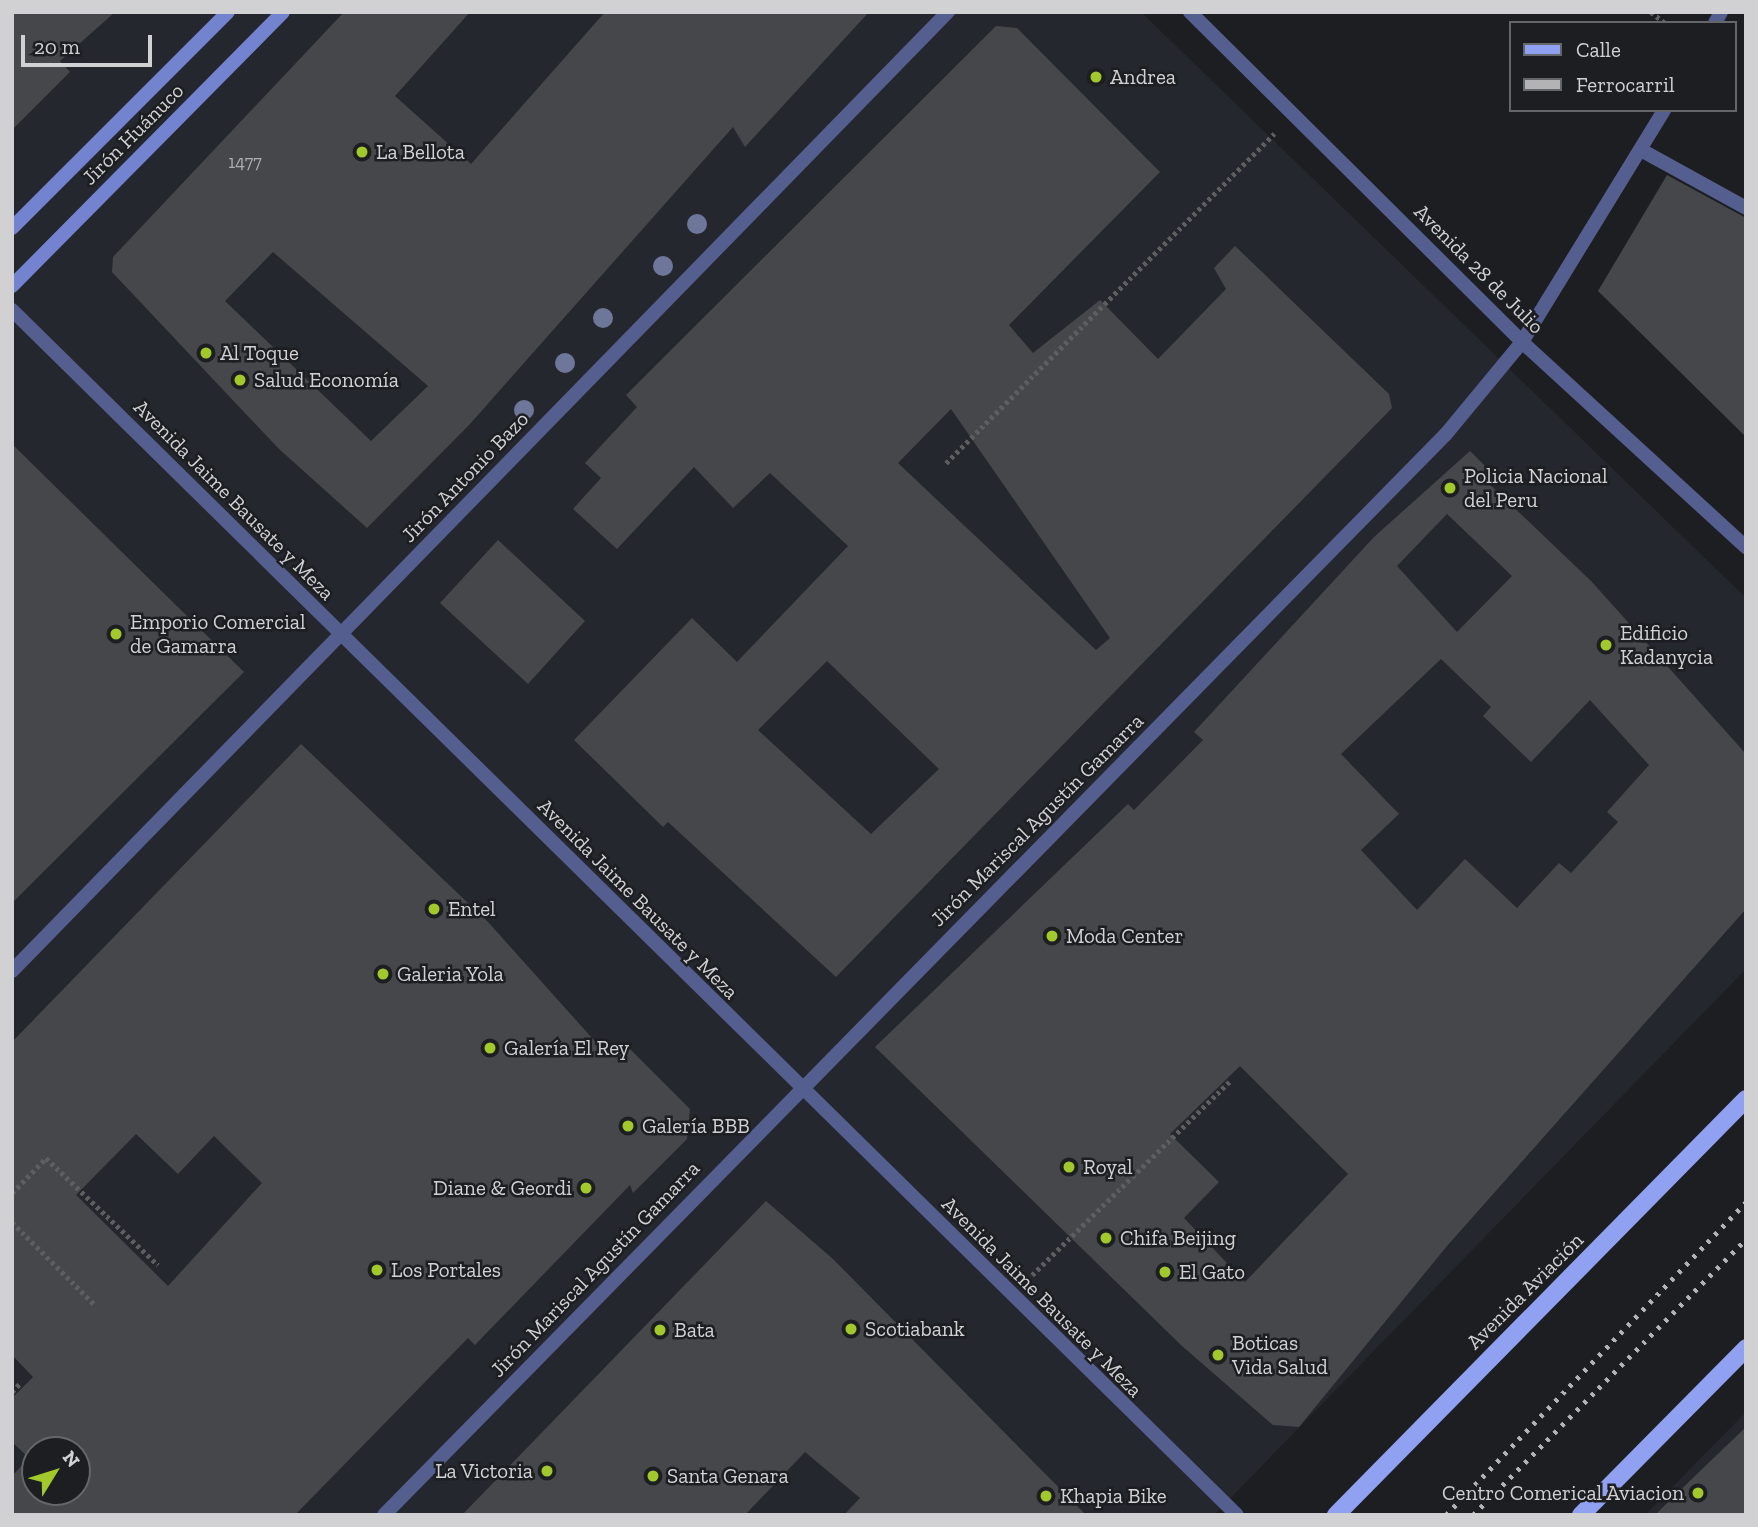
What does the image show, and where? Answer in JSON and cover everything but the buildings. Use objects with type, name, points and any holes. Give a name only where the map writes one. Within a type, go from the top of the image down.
[{"type":"main road","name":"Avenida Aviación","points":[[1336,1515],[1746,1099]]},
{"type":"main road","points":[[1581,1515],[1746,1348]]},
{"type":"street","name":"Jirón Huánuco","points":[[12,228],[228,12]]},
{"type":"street","name":"Jirón Huánuco","points":[[12,286],[283,12]]},
{"type":"street","name":"Jirón Antonio Bazo","points":[[12,971],[948,12]]},
{"type":"street","name":"Avenida 28 de Julio","points":[[1190,12],[1522,342],[1746,547]]},
{"type":"street","name":"Jirón Mariscal Agustín Gamarra","points":[[384,1515],[1446,434],[1522,342],[1663,112]]},
{"type":"street","points":[[1641,149],[1746,208]]},
{"type":"street","name":"Avenida Jaime Bausate y Meza","points":[[12,310],[1010,1296],[1237,1515]]},
{"type":"path","points":[[946,463],[1293,115]]},
{"type":"path","points":[[1010,1296],[1229,1082]]},
{"type":"path","points":[[12,1193],[46,1158],[158,1265]]},
{"type":"path","points":[[12,1222],[96,1306]]},
{"type":"path","points":[[12,1392],[21,1382]]},
{"type":"shaded area","points":[[12,12],[1141,12],[1746,598],[1746,969],[1214,1515],[12,1515]]},
{"type":"shaded area","points":[[1746,1412],[1746,1515],[1645,1515]]},
{"type":"railway","points":[[1446,1515],[1746,1202]]},
{"type":"railway","points":[[1473,1515],[1746,1239]]},
{"type":"place","name":"Andrea","points":[[1096,77]]},
{"type":"place","name":"La Bellota","points":[[362,152]]},
{"type":"place","name":"Al Toque","points":[[206,353]]},
{"type":"place","name":"Salud Economía","points":[[240,380]]},
{"type":"place","name":"Policia Nacional del Peru","points":[[1450,488]]},
{"type":"place","name":"Emporio Comercial de Gamarra","points":[[116,634]]},
{"type":"place","name":"Edificio Kadanycia","points":[[1606,645]]},
{"type":"place","name":"Entel","points":[[434,909]]},
{"type":"place","name":"Moda Center","points":[[1052,936]]},
{"type":"place","name":"Galeria Yola","points":[[383,974]]},
{"type":"place","name":"Galería El Rey","points":[[490,1048]]},
{"type":"place","name":"Galería BBB","points":[[628,1126]]},
{"type":"place","name":"Royal","points":[[1069,1167]]},
{"type":"place","name":"Diane & Geordi","points":[[586,1188]]},
{"type":"place","name":"Chifa Beijing","points":[[1106,1238]]},
{"type":"place","name":"Los Portales","points":[[377,1270]]},
{"type":"place","name":"El Gato","points":[[1165,1272]]},
{"type":"place","name":"Scotiabank","points":[[851,1329]]},
{"type":"place","name":"Bata","points":[[660,1330]]},
{"type":"place","name":"Boticas Vida Salud","points":[[1218,1355]]},
{"type":"place","name":"La Victoria","points":[[547,1471]]},
{"type":"place","name":"Santa Genara","points":[[653,1476]]},
{"type":"place","name":"Centro Comerical Aviacion","points":[[1698,1493]]},
{"type":"place","name":"Khapia Bike","points":[[1046,1496]]}]
